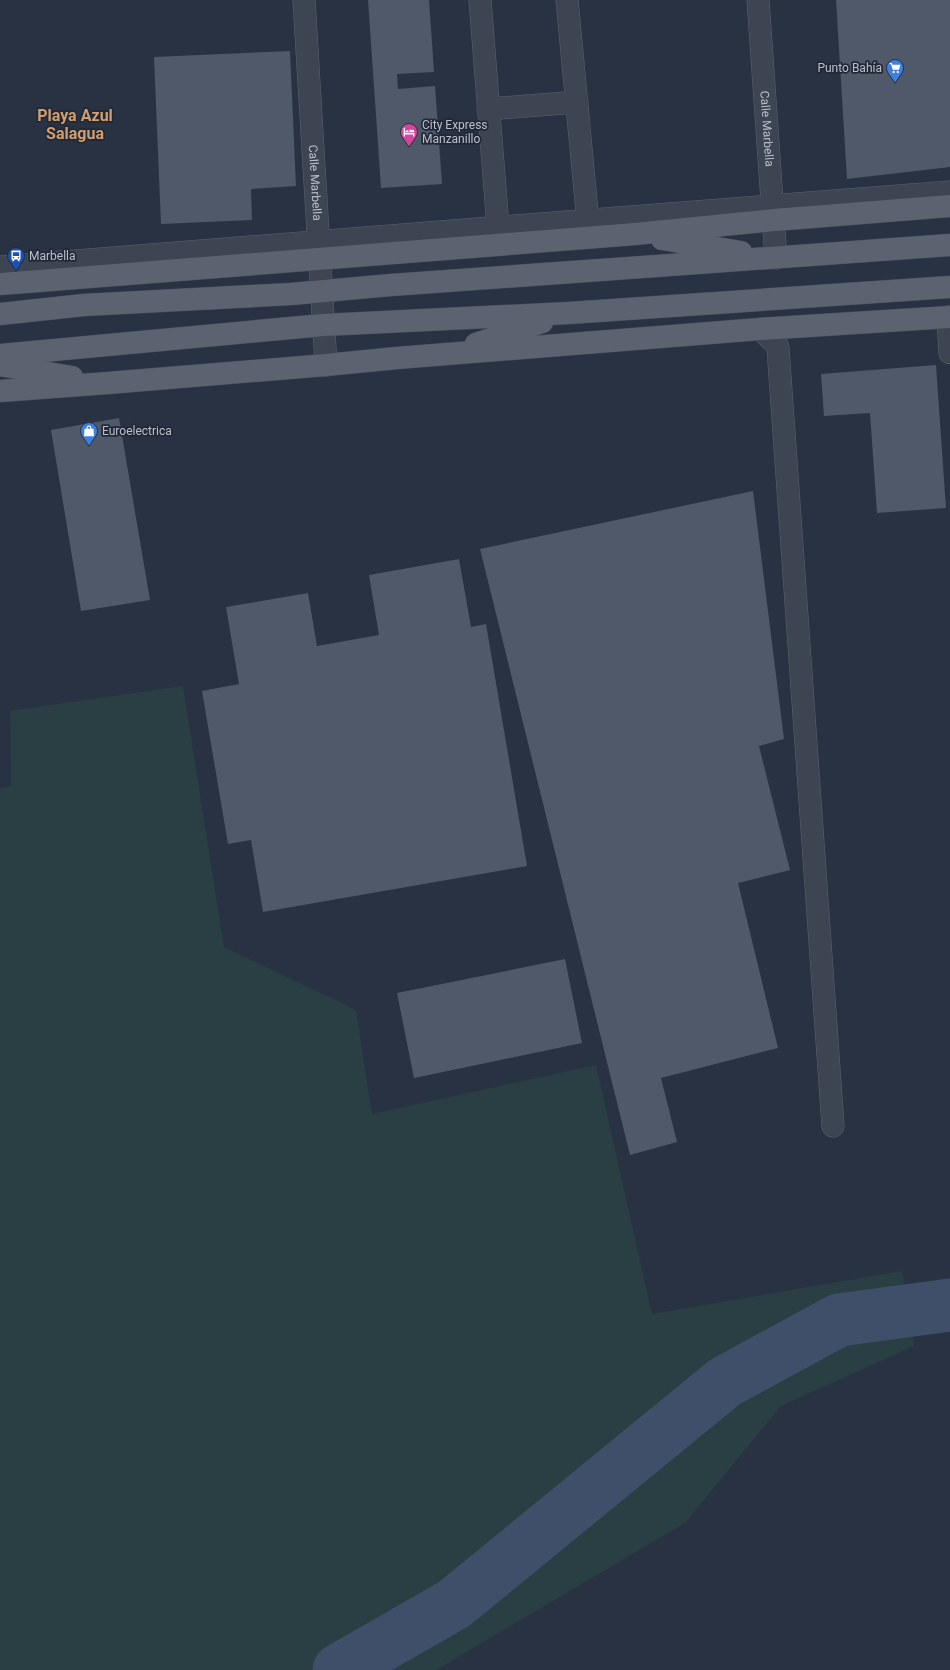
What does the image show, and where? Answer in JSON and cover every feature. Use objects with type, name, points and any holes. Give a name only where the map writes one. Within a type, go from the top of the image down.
[{"type":"main road","points":[[635,234],[773,212],[950,206]]},
{"type":"main road","points":[[0,284],[319,251],[588,228],[635,234],[776,258]]},
{"type":"main road","points":[[0,314],[84,305],[321,292],[391,285],[950,245]]},
{"type":"main road","points":[[0,355],[323,325],[619,310],[950,287]]},
{"type":"main road","points":[[619,310],[760,329]]},
{"type":"main road","points":[[440,355],[569,313]]},
{"type":"main road","points":[[0,391],[326,366],[397,358],[760,329],[949,317]]},
{"type":"main road","points":[[0,365],[108,383]]},
{"type":"street","name":"Calle Marbella","points":[[304,0],[326,366]]},
{"type":"street","points":[[480,0],[498,236]]},
{"type":"street","points":[[567,0],[588,228],[773,212],[950,192]]},
{"type":"street","name":"Calle Marbella","points":[[758,0],[776,258]]},
{"type":"street","points":[[488,109],[577,102]]},
{"type":"street","points":[[0,267],[319,251]]},
{"type":"street","points":[[949,317],[950,353]]},
{"type":"street","points":[[760,329],[777,345],[778,348],[833,1126]]},
{"type":"green space","points":[[183,686],[224,947],[356,1010],[372,1114],[596,1065],[652,1314],[902,1271],[914,1346],[781,1406],[685,1523],[436,1670],[0,1670],[0,788],[11,786],[10,711]]},
{"type":"building","points":[[368,0],[429,0],[434,72],[397,74],[398,89],[435,86],[442,184],[381,188]]},
{"type":"building","name":"Punto Bahía","points":[[836,0],[950,0],[950,167],[847,179]]},
{"type":"building","points":[[290,51],[296,186],[251,189],[252,220],[161,224],[154,57]]},
{"type":"building","points":[[936,365],[946,508],[877,513],[870,413],[824,416],[821,374]]},
{"type":"building","points":[[119,418],[150,600],[81,611],[51,430]]},
{"type":"building","points":[[753,491],[784,739],[759,746],[790,870],[738,883],[778,1048],[661,1078],[677,1142],[630,1155],[480,549]]},
{"type":"building","points":[[459,559],[471,627],[486,624],[527,866],[263,912],[251,840],[228,844],[202,691],[239,684],[226,607],[308,593],[317,646],[379,635],[369,575]]},
{"type":"building","points":[[565,959],[582,1043],[414,1078],[397,993]]},
{"type":"waterway","points":[[339,1670],[454,1604],[725,1382],[839,1320],[950,1305]]},
{"type":"place","name":"Punto Bahía","points":[[895,83]]},
{"type":"place","name":"City Express Manzanillo","points":[[409,147]]},
{"type":"place","name":"Marbella","points":[[16,271]]},
{"type":"place","name":"Euroelectrica","points":[[89,446]]},
{"type":"district","name":"Playa Azul Salagua","points":[[75,124]]}]
